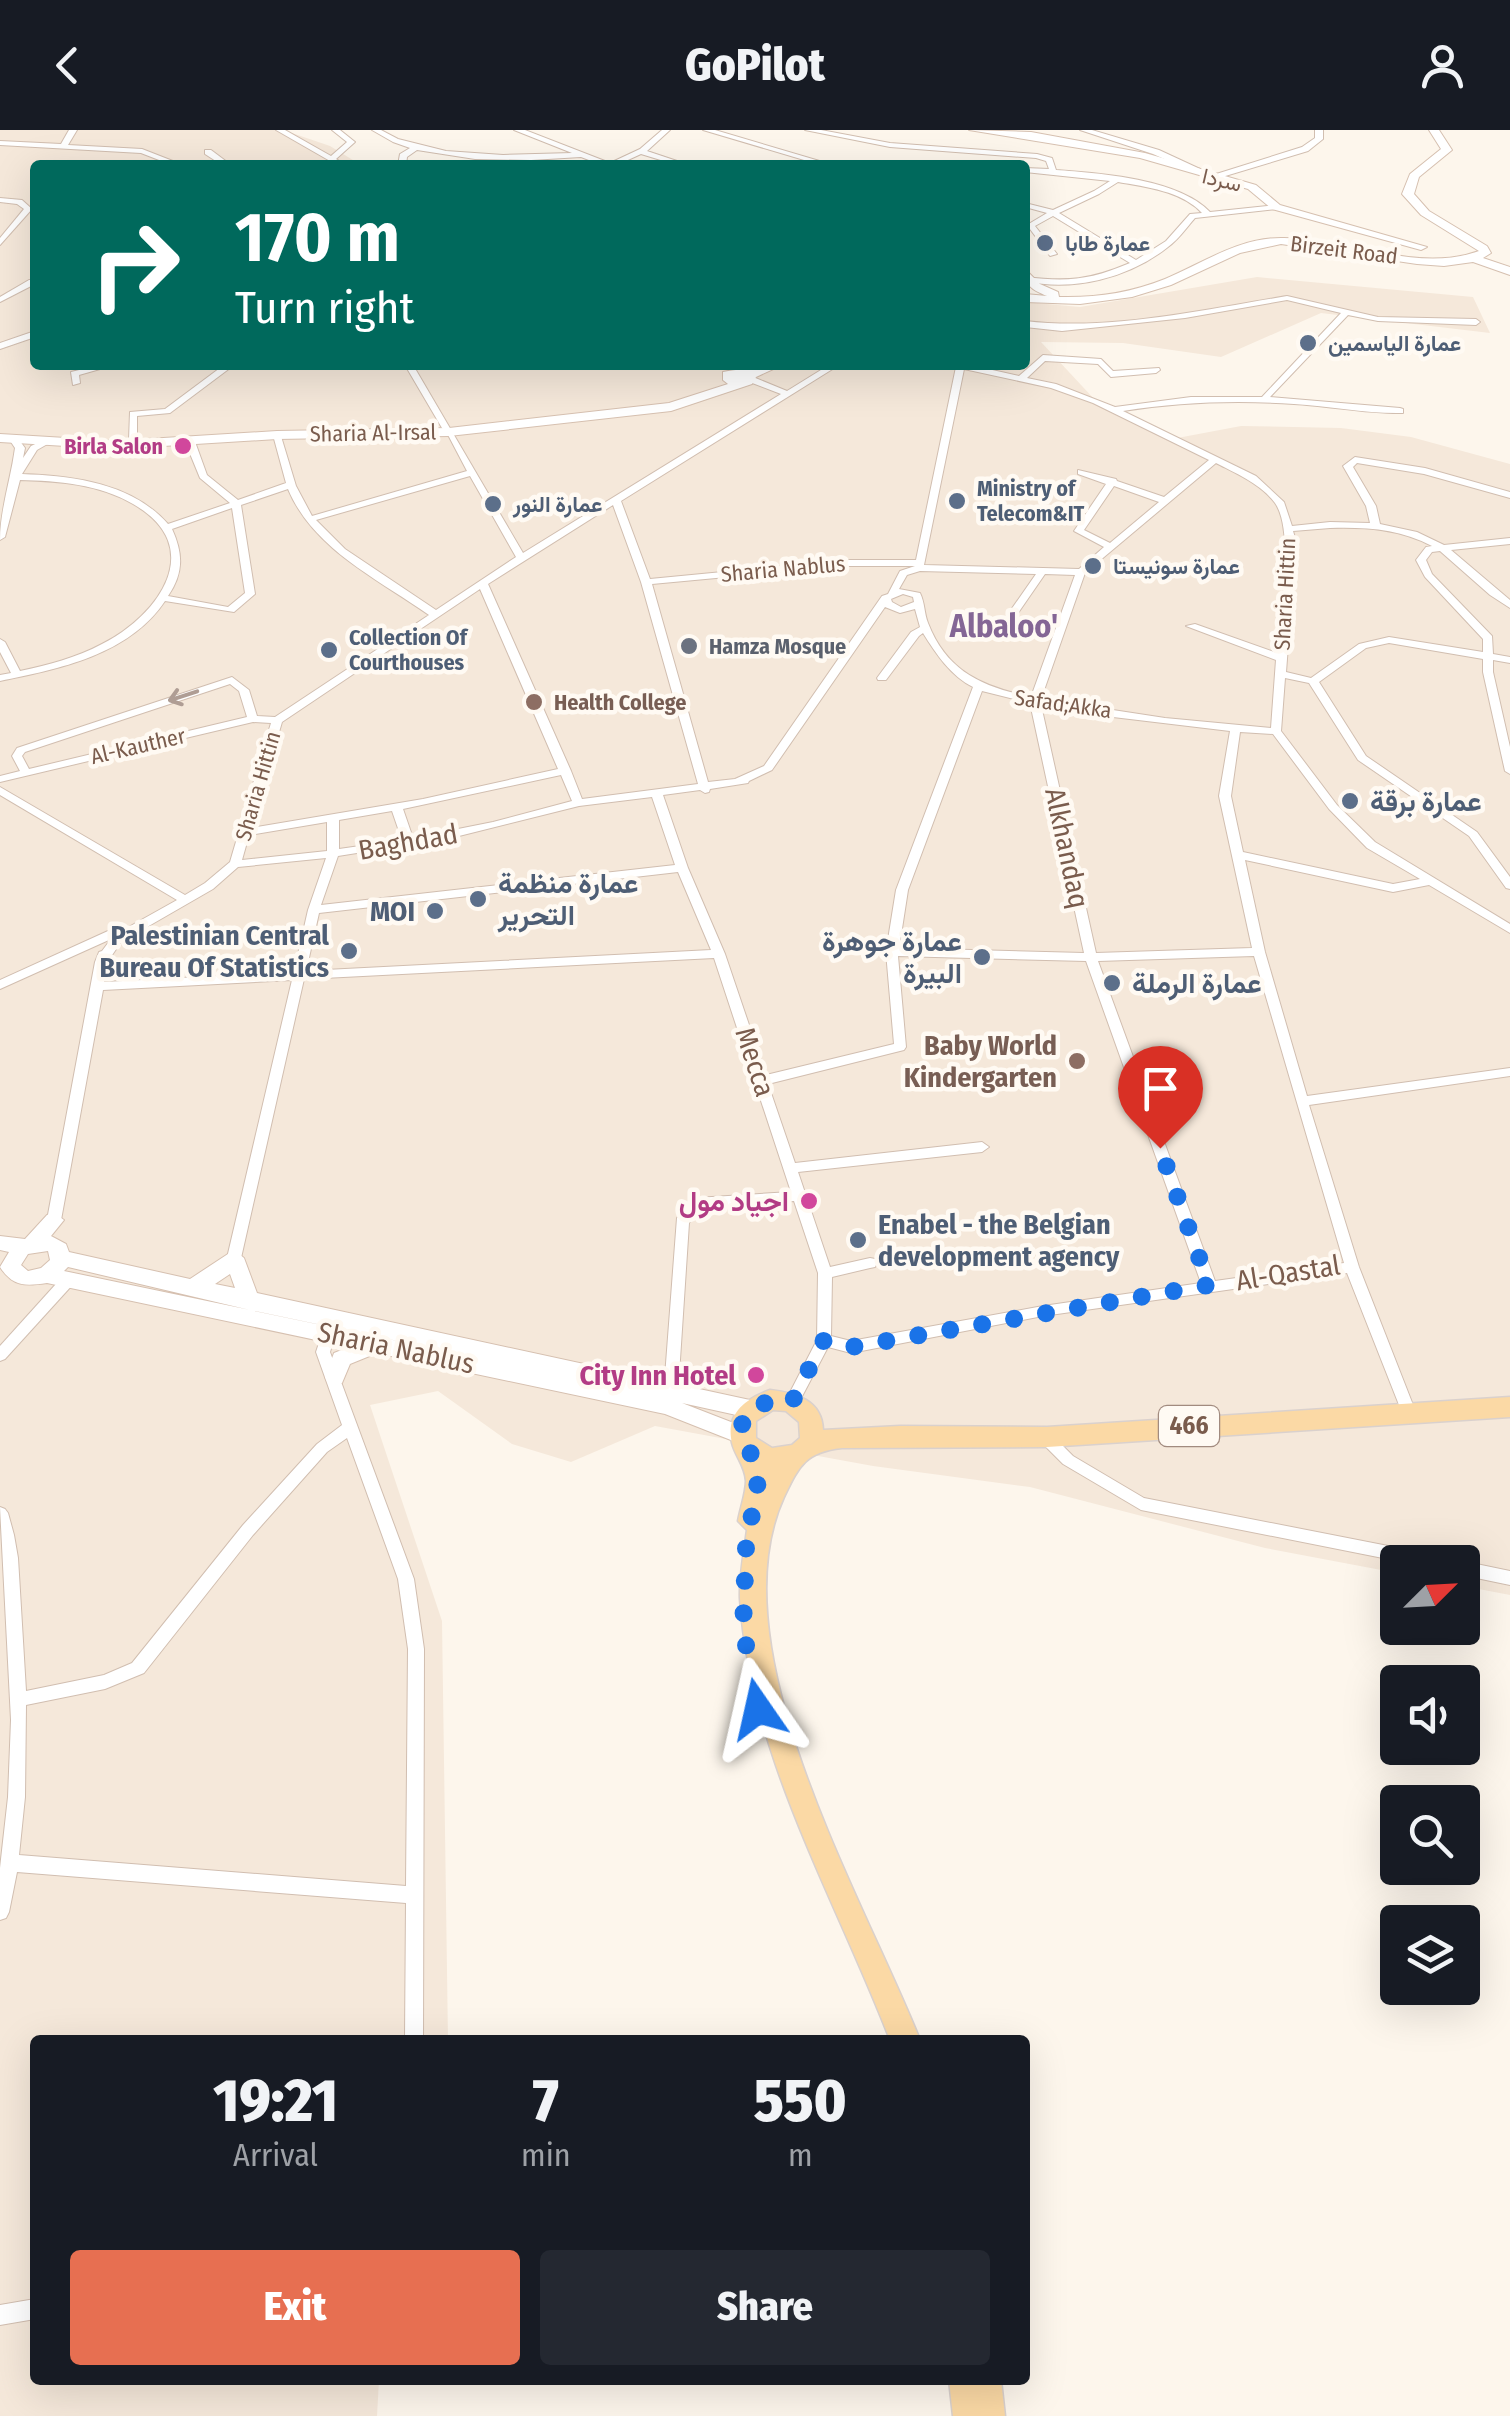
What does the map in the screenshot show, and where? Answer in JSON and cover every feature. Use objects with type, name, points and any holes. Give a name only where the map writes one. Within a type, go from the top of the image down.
[{"type":"main road","name":"سردا","points":[[974,130],[1031,135],[1141,155],[1252,187],[1276,207],[1470,257]]},
{"type":"main road","points":[[1422,130],[1434,130]]},
{"type":"main road","name":"Birzeit Road","points":[[1422,130],[1435,147],[1402,176],[1396,184],[1397,193],[1407,208],[1467,245],[1470,257]]},
{"type":"main road","name":"Birzeit Road","points":[[1030,281],[1050,294],[1090,298],[1158,280],[1210,253],[1266,238],[1335,240],[1438,258],[1470,257],[1480,245],[1420,209],[1408,194],[1414,176],[1446,154],[1448,134],[1434,130]]},
{"type":"main road","name":"Birzeit Road","points":[[1030,298],[1094,304],[1163,284],[1225,253],[1275,242],[1328,243],[1470,257]]},
{"type":"main road","points":[[1470,257],[1508,270]]},
{"type":"main road","points":[[1470,257],[1508,270]]},
{"type":"main road","points":[[741,375],[756,376],[766,370]]},
{"type":"main road","name":"Sharia Al-Irsal","points":[[5,436],[81,440],[448,430],[693,402],[741,375]]},
{"type":"main road","name":"Sharia Al-Irsal","points":[[5,436],[46,442],[115,444],[277,433]]},
{"type":"main road","points":[[54,1220],[5,1266],[24,1279],[55,1260]]},
{"type":"main road","points":[[54,1220],[55,1260]]},
{"type":"main road","points":[[0,1243],[28,1245],[55,1260]]},
{"type":"main road","points":[[191,1287],[217,1274],[234,1258],[250,1302]]},
{"type":"main road","name":"Sharia Nablus","points":[[55,1260],[70,1278],[750,1408]]},
{"type":"main road","name":"Sharia Nablus","points":[[55,1260],[250,1302],[375,1345],[668,1406],[746,1443]]},
{"type":"main road","points":[[335,1377],[341,1359],[375,1345]]},
{"type":"main road","points":[[886,2035],[758,1709],[743,1629],[746,1548],[758,1481],[740,1425],[750,1408],[770,1400],[799,1407],[814,1425],[812,1441],[790,1458],[775,1483],[757,1542],[752,1594],[757,1656],[766,1700],[843,1891],[882,1972],[902,2035]]},
{"type":"main road","name":"466","points":[[799,1407],[867,1433]]},
{"type":"main road","name":"466","points":[[812,1441],[867,1433],[1045,1437],[1408,1410],[1510,1408]]},
{"type":"main road","points":[[746,1443],[769,1459],[790,1458]]},
{"type":"main road","points":[[967,2385],[970,2416]]},
{"type":"main road","points":[[985,2385],[988,2416]]},
{"type":"street","points":[[62,148],[73,130]]},
{"type":"street","points":[[280,130],[336,160]]},
{"type":"street","points":[[333,158],[351,142],[336,130]]},
{"type":"street","points":[[376,130],[415,148],[545,157],[580,155]]},
{"type":"street","points":[[518,130],[595,160]]},
{"type":"street","points":[[622,160],[641,152],[666,130]]},
{"type":"street","points":[[706,130],[811,160]]},
{"type":"street","points":[[809,130],[890,145],[1037,156],[1049,160],[1052,171]]},
{"type":"street","points":[[1084,130],[1156,152],[1212,178],[1305,149],[1319,138],[1319,130]]},
{"type":"street","points":[[0,144],[142,151],[166,160]]},
{"type":"street","points":[[403,160],[415,148]]},
{"type":"street","points":[[208,152],[220,160]]},
{"type":"street","points":[[641,152],[668,160]]},
{"type":"street","points":[[1030,170],[1117,179],[1195,202],[1208,213]]},
{"type":"street","points":[[1053,254],[1044,237],[1030,228],[1052,212],[1098,194],[1117,179]]},
{"type":"street","points":[[0,200],[30,202]]},
{"type":"street","points":[[0,243],[30,216],[25,204]]},
{"type":"street","points":[[1030,207],[1052,212],[1133,262]]},
{"type":"street","points":[[1030,278],[1066,283],[1133,262],[1165,245],[1192,216],[1276,207]]},
{"type":"street","points":[[0,300],[30,280]]},
{"type":"street","points":[[1030,325],[1062,328],[1185,316],[1288,298],[1378,319],[1476,322]]},
{"type":"street","points":[[1266,396],[1347,310]]},
{"type":"street","points":[[0,346],[30,336]]},
{"type":"street","points":[[1022,379],[1042,358],[1100,362],[1111,374],[1156,370]]},
{"type":"street","points":[[76,383],[74,374],[90,370]]},
{"type":"street","points":[[132,438],[133,414],[167,411],[223,370]]},
{"type":"street","points":[[412,370],[520,558]]},
{"type":"street","name":"Sharia Hittin","points":[[0,984],[105,943],[184,899],[235,864],[248,832],[277,720],[520,558],[825,370]]},
{"type":"street","points":[[924,626],[919,601],[924,576],[919,565],[958,370]]},
{"type":"street","name":"Sharia Hittin","points":[[978,370],[1022,379],[1117,409],[1253,478],[1281,504],[1289,530],[1276,731]]},
{"type":"street","points":[[741,375],[786,393]]},
{"type":"street","points":[[1117,409],[1169,400],[1266,396],[1400,411]]},
{"type":"street","points":[[277,433],[290,485],[310,519],[350,555],[436,615]]},
{"type":"street","points":[[5,436],[20,448],[13,469],[16,478]]},
{"type":"street","points":[[164,598],[230,610],[250,594],[236,503],[203,476],[189,439]]},
{"type":"street","points":[[0,536],[16,478],[34,448],[46,442]]},
{"type":"street","points":[[1376,526],[1371,506],[1348,466],[1356,460],[1424,471],[1510,495]]},
{"type":"street","points":[[959,671],[1035,700],[1081,572],[1213,461]]},
{"type":"street","points":[[1081,472],[1166,501]]},
{"type":"street","points":[[310,519],[471,473]]},
{"type":"street","points":[[0,678],[68,662],[116,640],[164,598],[178,564],[178,547],[154,511],[108,489],[70,480],[16,478]]},
{"type":"street","points":[[1111,547],[1079,531],[1113,481]]},
{"type":"street","points":[[168,527],[221,512],[290,485]]},
{"type":"street","points":[[616,500],[646,582],[704,787]]},
{"type":"street","points":[[1289,530],[1347,523],[1458,546],[1510,540]]},
{"type":"street","points":[[1458,546],[1444,543],[1424,553],[1423,568],[1484,631],[1499,733],[1510,770]]},
{"type":"street","points":[[1458,546],[1471,576],[1510,604]]},
{"type":"street","name":"Sharia Nablus","points":[[646,582],[845,563],[1081,572]]},
{"type":"street","points":[[484,584],[578,804],[744,781],[768,768],[903,573],[919,565]]},
{"type":"street","points":[[1011,633],[1004,627],[1042,572]]},
{"type":"street","points":[[889,595],[907,591],[919,601]]},
{"type":"street","points":[[889,595],[898,610],[924,626]]},
{"type":"street","points":[[873,618],[919,601]]},
{"type":"street","points":[[882,678],[924,626]]},
{"type":"street","name":"Safad;Akka","points":[[924,626],[959,671],[978,688],[1235,730],[1276,731]]},
{"type":"street","points":[[1191,626],[1281,658]]},
{"type":"street","points":[[0,642],[17,674]]},
{"type":"street","points":[[1313,681],[1351,653],[1377,642],[1409,642],[1510,660]]},
{"type":"street","points":[[1280,674],[1313,681],[1362,758],[1473,834],[1510,885]]},
{"type":"street","points":[[26,773],[17,756],[21,750],[232,680],[244,690],[253,719]]},
{"type":"street","points":[[761,1082],[900,1048],[892,952],[902,890],[978,688]]},
{"type":"street","name":"Alkhandaq","points":[[1035,700],[1090,956],[1209,1285]]},
{"type":"street","name":"Al-Kauther","points":[[0,779],[253,719],[277,720]]},
{"type":"street","name":"Al-Qastal","points":[[824,1340],[851,1347],[1209,1285],[1352,1267],[1259,952],[1225,796],[1235,730]]},
{"type":"street","points":[[1276,731],[1351,826],[1426,882],[1510,929]]},
{"type":"street","points":[[248,832],[566,770]]},
{"type":"street","points":[[0,790],[184,899]]},
{"type":"street","name":"Mecca","points":[[658,795],[682,868],[720,954],[825,1273],[824,1340]]},
{"type":"street","points":[[0,804],[13,798]]},
{"type":"street","name":"Baghdad","points":[[235,864],[333,855],[507,824],[578,804]]},
{"type":"street","points":[[396,806],[408,841]]},
{"type":"street","points":[[234,1258],[314,910],[333,855],[334,816]]},
{"type":"street","points":[[1239,855],[1393,888],[1426,882]]},
{"type":"street","points":[[314,910],[682,868]]},
{"type":"street","points":[[54,1220],[105,943]]},
{"type":"street","points":[[892,952],[1090,956],[1259,952]]},
{"type":"street","points":[[75,954],[88,953],[102,962]]},
{"type":"street","points":[[97,986],[720,954]]},
{"type":"street","points":[[1302,1101],[1510,1072]]},
{"type":"street","points":[[789,1168],[982,1147]]},
{"type":"street","points":[[671,1390],[682,1222],[696,1203],[798,1196]]},
{"type":"street","points":[[825,1273],[870,1264]]},
{"type":"street","points":[[1352,1267],[1408,1410]]},
{"type":"street","points":[[0,1356],[70,1278]]},
{"type":"street","points":[[331,1327],[322,1352],[335,1377],[349,1428],[386,1517],[410,1598],[416,1649],[414,2035]]},
{"type":"street","points":[[799,1407],[824,1340]]},
{"type":"street","points":[[20,1698],[105,1682],[138,1668],[248,1530],[322,1448],[349,1428]]},
{"type":"street","points":[[1045,1437],[1068,1460],[1141,1504],[1380,1551]]},
{"type":"street","points":[[0,1513],[6,1526],[20,1698],[9,1851],[0,1912]]},
{"type":"street","points":[[1480,1572],[1510,1578]]},
{"type":"street","points":[[9,1851],[415,1894]]},
{"type":"street","points":[[0,2315],[30,2310]]},
{"type":"shaded area","points":[[0,130],[283,130],[330,146],[353,160],[30,160],[30,370],[1030,370],[1030,302],[1080,307],[1257,277],[1473,297],[1490,333],[1321,313],[1221,357],[1123,343],[1041,342],[1096,401],[1172,439],[1241,426],[1341,428],[1411,437],[1510,464],[1510,1595],[1480,1589],[1480,1545],[1380,1545],[1380,1570],[1265,1548],[1030,1487],[873,1466],[655,1426],[571,1462],[512,1444],[438,1391],[370,1405],[442,1621],[448,2035],[30,2035],[30,2385],[379,2385],[377,2416],[0,2416]]},
{"type":"place","name":"عمارة طابا","points":[[1045,243]]},
{"type":"place","name":"عمارة الياسمين","points":[[1308,343]]},
{"type":"place","name":"Birla Salon","points":[[183,446]]},
{"type":"place","name":"Ministry of Telecom&IT","points":[[957,501]]},
{"type":"place","name":"عمارة النور","points":[[493,504]]},
{"type":"place","name":"عمارة سونيستا","points":[[1093,566]]},
{"type":"place","name":"Hamza Mosque","points":[[689,646]]},
{"type":"place","name":"Collection Of Courthouses","points":[[329,650]]},
{"type":"place","name":"Health College","points":[[534,702]]},
{"type":"place","name":"عمارة برقة","points":[[1350,801]]},
{"type":"place","name":"عمارة منظمة التحرير","points":[[478,899]]},
{"type":"place","name":"MOI","points":[[435,911]]},
{"type":"place","name":"Palestinian Central Bureau Of Statistics","points":[[349,951]]},
{"type":"place","name":"عمارة جوهرة البيرة","points":[[982,957]]},
{"type":"place","name":"عمارة الرملة","points":[[1112,983]]},
{"type":"place","name":"Baby World Kindergarten","points":[[1077,1061]]},
{"type":"place","name":"اجياد مول","points":[[809,1201]]},
{"type":"place","name":"Enabel - the Belgian development agency","points":[[858,1240]]},
{"type":"place","name":"City Inn Hotel","points":[[756,1375]]},
{"type":"district","name":"Albaloo'","points":[[1004,626]]},
{"type":"route","points":[[758,1709],[743,1629],[746,1548],[758,1481],[750,1451],[740,1435],[744,1416],[759,1403],[792,1402],[824,1340],[851,1347],[1209,1285],[1160,1148]]}]
